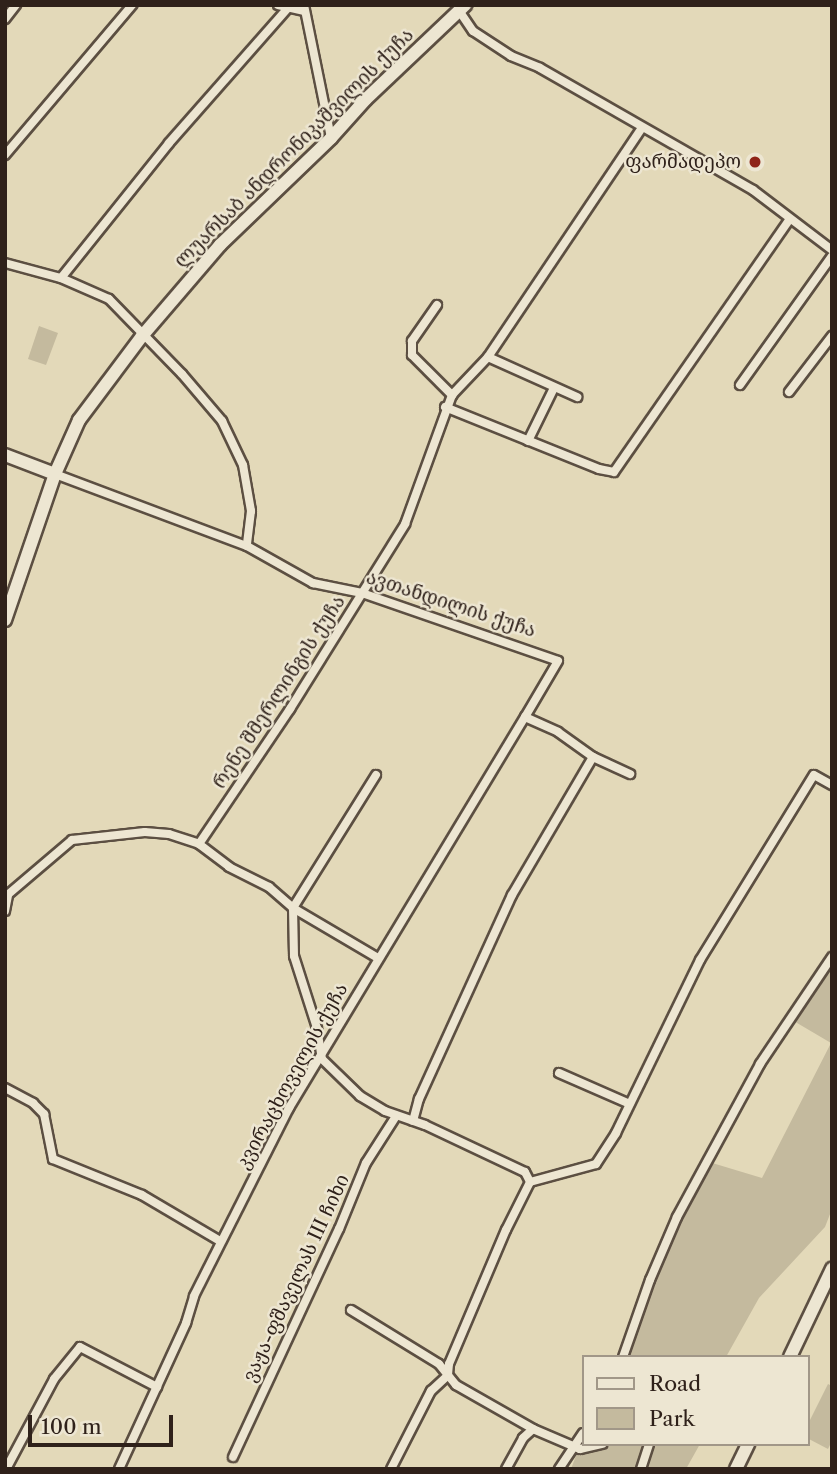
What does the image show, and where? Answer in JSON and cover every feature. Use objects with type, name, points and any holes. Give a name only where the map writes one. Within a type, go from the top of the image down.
[{"type":"street","points":[[5,19],[16,5]]},
{"type":"street","points":[[5,155],[132,5]]},
{"type":"street","points":[[61,278],[282,7],[303,8],[315,49],[331,138]]},
{"type":"street","points":[[463,8],[473,31],[753,190],[832,253],[740,385]]},
{"type":"street","name":"ლუარსაბ ანდრონიკაშვილის ქუჩა","points":[[5,620],[55,474],[79,420],[142,336],[220,245],[331,138],[366,99],[463,8]]},
{"type":"street","name":"რენე შმერლინგის ქუჩა","points":[[199,844],[290,709],[405,524],[445,407],[452,395],[488,357],[642,128]]},
{"type":"street","points":[[445,407],[598,469],[614,472],[790,219]]},
{"type":"street","points":[[5,263],[61,278],[108,299],[182,374],[222,421],[243,465],[251,511],[247,546]]},
{"type":"street","points":[[437,305],[412,341],[412,355],[452,395]]},
{"type":"street","points":[[789,392],[832,336]]},
{"type":"street","points":[[488,357],[577,397]]},
{"type":"street","points":[[528,442],[554,388]]},
{"type":"street","name":"ავთანდილის ქუჩა","points":[[5,455],[247,546],[313,583],[362,593],[558,661],[525,717]]},
{"type":"street","points":[[525,717],[558,732],[593,757],[630,774]]},
{"type":"street","name":"კვირაცხოველის ქუჩა","points":[[119,1469],[220,1241],[319,1054],[525,717]]},
{"type":"street","points":[[413,1121],[419,1099],[512,895],[593,757]]},
{"type":"street","points":[[376,775],[293,908],[294,956],[317,1027],[319,1054],[360,1096],[396,1116],[413,1121],[525,1172],[530,1182]]},
{"type":"street","points":[[391,1469],[431,1391],[448,1375],[449,1364],[500,1242],[530,1182],[596,1164],[630,1104],[699,960],[814,775],[832,785]]},
{"type":"street","points":[[5,911],[7,896],[72,840],[145,832],[169,834],[199,844],[229,867],[269,887],[293,908],[378,958]]},
{"type":"street","points":[[624,1355],[650,1280],[677,1217],[760,1064],[832,957]]},
{"type":"street","points":[[559,1073],[630,1104]]},
{"type":"street","points":[[5,1088],[33,1103],[44,1114],[53,1159],[142,1195],[220,1241]]},
{"type":"street","name":"ვაჟა-ფშაველას III ჩიხი","points":[[233,1457],[339,1229],[366,1163],[396,1116]]},
{"type":"street","points":[[791,1355],[832,1269]]},
{"type":"street","points":[[351,1310],[439,1364],[456,1385],[533,1429],[572,1447],[596,1446]]},
{"type":"street","points":[[6,1469],[54,1379],[80,1347],[157,1387]]},
{"type":"street","points":[[506,1469],[523,1438],[533,1429]]},
{"type":"street","points":[[559,1469],[582,1434]]},
{"type":"street","points":[[641,1469],[648,1446]]},
{"type":"street","points":[[737,1468],[747,1446]]},
{"type":"green space","points":[[39,326],[58,333],[46,365],[28,359]]},
{"type":"green space","points":[[832,960],[832,1209],[825,1227],[759,1298],[727,1355],[623,1355],[672,1227],[709,1162],[762,1178],[831,1043],[792,1020]]},
{"type":"green space","points":[[828,1384],[832,1386],[832,1441],[828,1449],[809,1439],[809,1422]]},
{"type":"green space","points":[[582,1440],[582,1446],[699,1446],[686,1469],[571,1469]]},
{"type":"place","name":"ფარმადეპო","points":[[755,162]]}]
